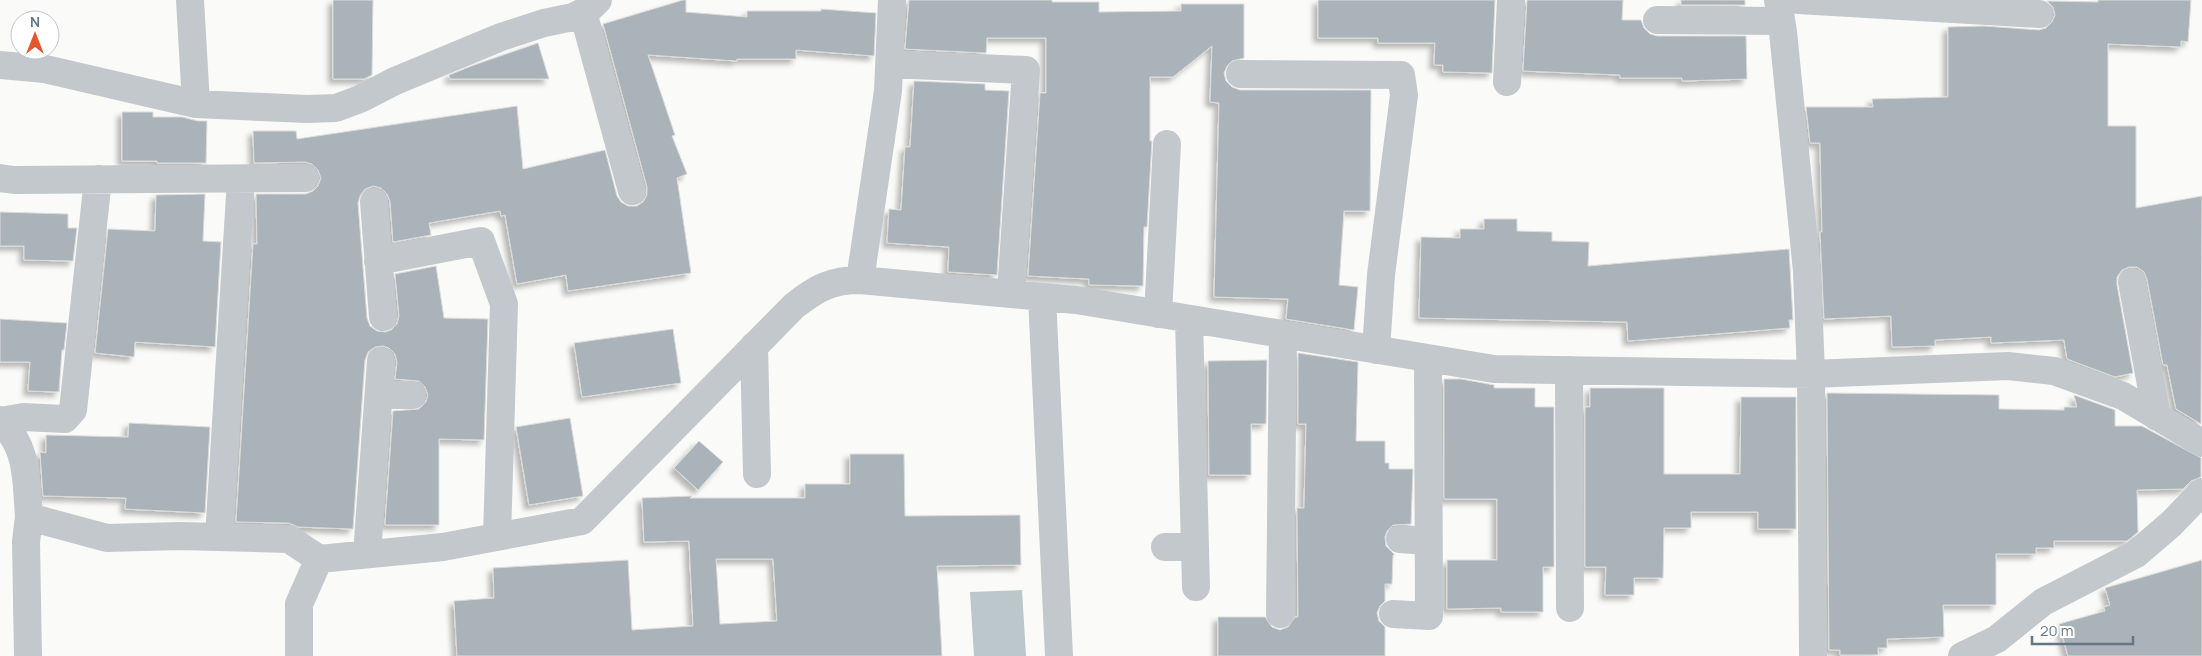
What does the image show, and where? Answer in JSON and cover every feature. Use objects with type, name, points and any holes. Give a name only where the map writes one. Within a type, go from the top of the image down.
[{"type":"street","points":[[190,0],[196,104]]},
{"type":"street","points":[[860,280],[890,64],[892,0]]},
{"type":"street","points":[[1507,82],[1510,0]]},
{"type":"street","points":[[1798,0],[2039,14]]},
{"type":"street","points":[[0,65],[45,69],[196,104],[307,109],[336,108],[501,37],[544,23],[573,18],[590,6],[632,191]]},
{"type":"street","points":[[1657,20],[1779,11],[1807,271],[1811,374],[1813,656]]},
{"type":"street","points":[[890,64],[1026,70],[1011,293]]},
{"type":"street","points":[[1240,74],[1401,75],[1404,95],[1381,275],[1376,350]]},
{"type":"street","points":[[1158,314],[1167,144]]},
{"type":"street","points":[[0,178],[14,180],[305,178]]},
{"type":"street","points":[[0,421],[23,417],[64,419],[74,410],[98,179]]},
{"type":"street","points":[[219,537],[241,179]]},
{"type":"street","points":[[374,202],[382,317]]},
{"type":"street","points":[[378,261],[481,241],[504,304],[497,537]]},
{"type":"street","points":[[29,517],[107,538],[219,537],[289,539],[320,559],[443,547],[582,522],[794,306],[809,294],[825,285],[841,280],[860,280],[1042,296],[1494,369],[1811,374],[2008,366],[2054,372],[2122,396],[2202,443]]},
{"type":"street","points":[[2132,282],[2157,417]]},
{"type":"street","points":[[1042,296],[1059,656]]},
{"type":"street","points":[[1189,319],[1196,587]]},
{"type":"street","points":[[1280,614],[1283,334]]},
{"type":"street","points":[[754,346],[757,474]]},
{"type":"street","points":[[1393,614],[1429,616],[1428,358]]},
{"type":"street","points":[[366,554],[381,361]]},
{"type":"street","points":[[1569,370],[1570,608]]},
{"type":"street","points":[[379,395],[412,395]]},
{"type":"street","points":[[0,421],[18,441],[24,463],[29,517],[26,542],[28,656]]},
{"type":"street","points":[[1962,656],[1997,639],[2042,602],[2136,554],[2171,524],[2202,492]]},
{"type":"street","points":[[1400,540],[1428,541]]},
{"type":"street","points":[[1165,547],[1195,547]]},
{"type":"street","points":[[299,656],[299,604],[320,559]]},
{"type":"shaded area","points":[[1022,590],[1026,656],[974,656],[970,592]]},
{"type":"building","points":[[333,0],[373,0],[372,75],[364,79],[333,79]]},
{"type":"building","points":[[686,0],[686,12],[747,17],[747,11],[821,11],[821,9],[876,13],[874,56],[796,50],[796,59],[737,59],[737,61],[648,55],[675,135],[672,136],[687,174],[677,178],[691,273],[568,291],[566,275],[517,284],[505,215],[501,216],[500,211],[429,223],[431,235],[393,242],[390,201],[387,194],[381,188],[373,186],[365,189],[358,203],[367,318],[370,326],[377,331],[385,332],[391,330],[397,324],[399,316],[395,274],[436,266],[444,318],[488,319],[484,440],[439,439],[439,525],[385,525],[393,411],[419,409],[426,402],[428,395],[425,387],[419,381],[395,379],[397,362],[395,354],[389,348],[383,346],[375,347],[368,352],[365,360],[353,529],[298,527],[289,523],[236,522],[253,244],[257,244],[256,194],[306,194],[318,186],[321,178],[318,170],[312,164],[305,162],[254,163],[253,131],[296,131],[297,139],[517,106],[523,169],[605,150],[617,196],[621,202],[628,206],[637,206],[643,202],[647,195],[647,187],[603,24]]},
{"type":"building","points":[[909,0],[1052,0],[1052,2],[1099,2],[1099,12],[1181,11],[1181,4],[1244,4],[1244,58],[1232,61],[1224,73],[1226,81],[1232,87],[1240,90],[1371,90],[1370,211],[1344,211],[1339,285],[1358,287],[1354,330],[1286,319],[1288,299],[1214,297],[1219,103],[1210,102],[1212,46],[1173,77],[1150,77],[1150,141],[1152,141],[1147,227],[1144,227],[1143,286],[1089,285],[1089,279],[1028,276],[1040,93],[1046,93],[1046,38],[987,38],[986,53],[905,49]]},
{"type":"building","points":[[1318,0],[1495,0],[1492,73],[1443,72],[1443,65],[1434,65],[1435,43],[1378,43],[1378,38],[1318,38]]},
{"type":"building","points":[[1527,0],[1623,0],[1622,20],[1641,20],[1644,28],[1650,34],[1657,36],[1746,36],[1747,79],[1682,81],[1682,78],[1620,78],[1620,75],[1523,71]]},
{"type":"building","points":[[1681,0],[1745,0],[1745,5],[1681,5]]},
{"type":"building","points":[[2098,0],[2191,0],[2188,42],[2181,41],[2181,47],[2108,44],[2108,126],[2136,126],[2136,208],[2202,196],[2201,424],[2176,409],[2167,365],[2163,365],[2147,279],[2144,272],[2137,267],[2129,267],[2122,270],[2117,277],[2133,373],[2115,377],[2067,359],[2064,340],[1991,343],[1991,337],[1935,340],[1935,346],[1892,347],[1891,316],[1824,319],[1820,232],[1822,232],[1820,143],[1810,143],[1806,107],[1873,107],[1872,99],[1948,97],[1948,27],[1984,26],[2039,30],[2046,28],[2052,22],[2055,15],[2053,7],[2047,1],[2098,2]]},
{"type":"building","points":[[538,43],[549,79],[450,79],[449,75]]},
{"type":"building","points":[[914,81],[985,84],[985,90],[1009,91],[997,275],[948,272],[949,247],[887,243],[889,209],[901,210],[905,147],[910,147]]},
{"type":"building","points":[[122,112],[153,112],[153,117],[182,117],[207,121],[206,163],[122,161]]},
{"type":"building","points":[[205,194],[203,241],[221,242],[215,347],[135,342],[134,357],[95,353],[108,229],[155,231],[156,195]]},
{"type":"building","points":[[0,212],[68,214],[68,228],[77,228],[73,261],[24,260],[24,246],[0,246]]},
{"type":"building","points":[[1484,219],[1517,219],[1517,231],[1552,232],[1552,241],[1589,242],[1588,266],[1789,249],[1793,320],[1789,320],[1790,328],[1628,341],[1627,322],[1419,318],[1421,237],[1460,238],[1460,229],[1484,229]]},
{"type":"building","points":[[0,319],[67,323],[64,350],[62,350],[59,392],[28,391],[30,362],[0,362]]},
{"type":"building","points":[[673,329],[681,383],[582,397],[574,343]]},
{"type":"building","points":[[1298,353],[1358,362],[1356,441],[1385,441],[1385,463],[1389,463],[1389,469],[1413,469],[1411,524],[1393,525],[1387,531],[1385,537],[1386,546],[1395,555],[1393,555],[1392,584],[1385,584],[1385,601],[1377,613],[1379,621],[1385,627],[1385,656],[1218,656],[1218,617],[1265,617],[1272,627],[1280,630],[1288,627],[1295,617],[1298,617],[1297,508],[1304,508],[1306,424],[1298,424]]},
{"type":"building","points":[[1267,360],[1266,424],[1251,424],[1251,475],[1209,475],[1208,361]]},
{"type":"building","points":[[1444,379],[1461,379],[1494,385],[1494,388],[1535,388],[1535,407],[1554,407],[1554,567],[1543,567],[1543,612],[1501,612],[1501,608],[1447,609],[1447,560],[1497,560],[1497,499],[1444,499]]},
{"type":"building","points":[[1590,388],[1664,388],[1664,474],[1740,474],[1741,397],[1796,397],[1796,529],[1758,529],[1758,512],[1691,512],[1691,528],[1664,528],[1663,578],[1634,578],[1634,595],[1605,595],[1606,567],[1585,567],[1585,407],[1590,407]]},
{"type":"building","points":[[1827,393],[1999,395],[1999,409],[2064,410],[2064,407],[2077,407],[2074,395],[2115,410],[2115,426],[2142,426],[2201,458],[2201,477],[2191,481],[2183,489],[2137,490],[2138,532],[2127,541],[2054,541],[2054,548],[2036,548],[2036,554],[1996,554],[1996,605],[1943,605],[1944,637],[1887,639],[1887,648],[1878,648],[1878,655],[1840,655],[1840,650],[1829,650]]},
{"type":"building","points":[[570,418],[583,496],[529,505],[516,427]]},
{"type":"building","points":[[129,423],[210,427],[205,513],[125,509],[126,498],[43,496],[40,452],[46,453],[46,435],[128,437]]},
{"type":"building","points":[[699,441],[723,462],[698,490],[674,468]]},
{"type":"building","points":[[850,454],[904,454],[905,516],[1020,515],[1021,565],[937,566],[942,656],[457,656],[454,601],[494,598],[493,568],[628,560],[632,630],[693,626],[689,541],[644,542],[642,498],[692,496],[690,498],[805,498],[805,484],[850,484]],"holes":[[[716,559],[773,559],[777,621],[720,624]]]},
{"type":"building","points":[[2202,560],[2202,656],[2068,656],[2059,624],[2105,611],[2104,607],[2110,605],[2105,588]]}]
